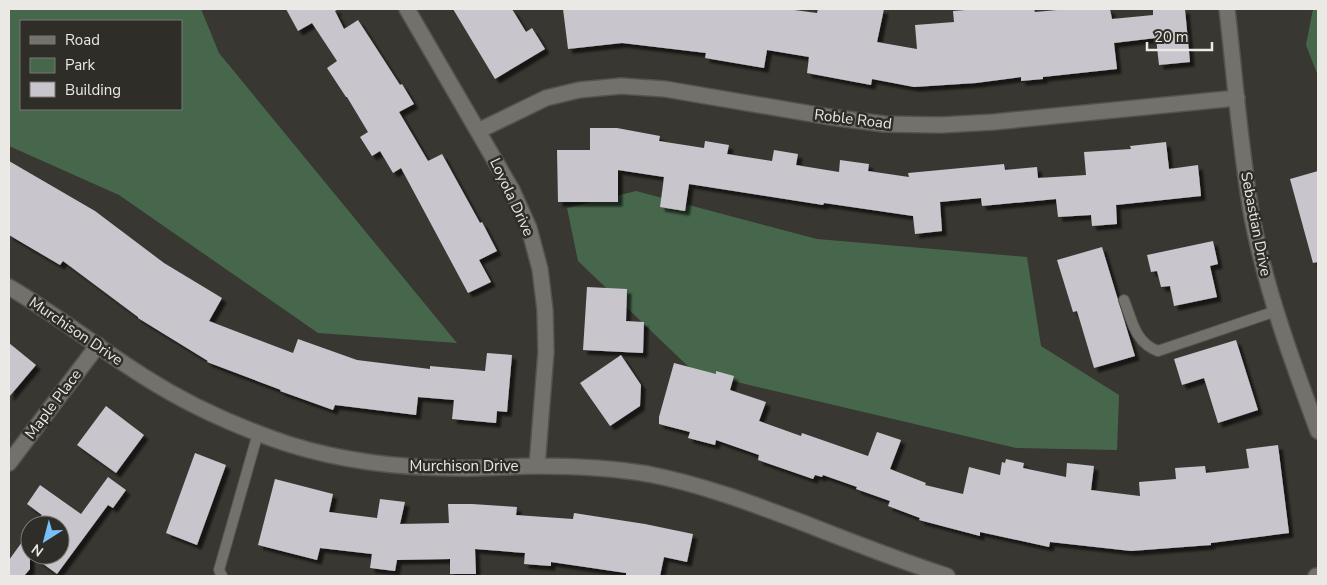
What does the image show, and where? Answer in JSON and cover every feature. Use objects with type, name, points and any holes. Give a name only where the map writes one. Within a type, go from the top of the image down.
[{"type":"street","name":"Loyola Drive","points":[[407,9],[512,190],[529,228],[540,269],[546,310],[546,352],[537,466]]},
{"type":"street","name":"Sebastian Drive","points":[[1226,9],[1243,158],[1252,218],[1276,311],[1318,431]]},
{"type":"street","name":"Roble Road","points":[[478,131],[546,98],[579,90],[620,86],[665,89],[884,124],[940,125],[1004,121],[1237,98]]},
{"type":"street","name":"Murchison Drive","points":[[9,287],[43,307],[143,376],[188,403],[238,426],[290,444],[343,458],[403,466],[458,468],[537,466],[592,468],[648,474],[700,487],[754,504],[904,562],[947,576]]},
{"type":"street","name":"Maple Place","points":[[9,463],[98,345]]},
{"type":"lane","points":[[1124,300],[1139,338],[1148,347],[1158,351],[1276,311]]},
{"type":"lane","points":[[222,576],[219,570],[258,433]]},
{"type":"green space","points":[[9,9],[201,9],[219,53],[457,343],[318,333],[119,195],[9,146]]},
{"type":"green space","points":[[1313,9],[1318,9],[1318,76],[1306,45]]},
{"type":"green space","points":[[636,191],[817,239],[1027,257],[1041,346],[1119,395],[1117,450],[1016,448],[694,372],[578,261],[567,208]]},
{"type":"building","points":[[286,9],[339,9],[335,11],[344,29],[358,20],[414,104],[399,112],[428,161],[442,154],[497,251],[479,260],[491,282],[468,293],[401,168],[393,173],[380,151],[372,156],[360,137],[368,132],[327,68],[337,61],[312,23],[298,31]]},
{"type":"building","points":[[453,9],[512,9],[526,32],[532,28],[545,49],[495,79]]},
{"type":"building","points":[[563,9],[787,9],[817,13],[818,9],[884,9],[877,42],[917,49],[915,25],[954,22],[953,11],[1034,9],[1035,12],[1068,9],[1110,9],[1112,19],[1153,15],[1153,9],[1185,9],[1190,62],[1159,65],[1156,38],[1114,43],[1117,69],[1021,81],[1021,77],[976,83],[914,87],[872,79],[871,85],[807,73],[809,57],[767,50],[764,68],[705,58],[706,53],[622,43],[568,49]]},
{"type":"building","points":[[590,128],[617,128],[660,136],[659,141],[704,148],[705,141],[729,145],[727,154],[772,161],[774,150],[798,154],[796,165],[839,172],[840,160],[869,164],[868,171],[909,177],[908,173],[1004,164],[1005,170],[1037,167],[1038,178],[1086,175],[1084,152],[1131,149],[1130,146],[1166,142],[1169,169],[1198,165],[1201,196],[1116,205],[1117,224],[1092,226],[1091,215],[1058,217],[1056,199],[982,206],[981,198],[940,202],[942,231],[915,234],[913,216],[824,203],[823,205],[689,184],[685,211],[660,207],[664,177],[618,170],[618,202],[558,202],[557,150],[590,150]]},
{"type":"building","points":[[9,161],[95,211],[164,263],[222,298],[209,321],[293,353],[298,339],[357,360],[430,369],[430,366],[485,371],[487,353],[512,355],[507,412],[497,411],[496,423],[452,419],[454,400],[418,397],[416,415],[335,405],[333,410],[207,362],[138,318],[63,261],[60,265],[9,235]]},
{"type":"building","points":[[1318,171],[1318,262],[1313,263],[1290,179]]},
{"type":"building","points":[[1213,241],[1218,264],[1210,266],[1217,297],[1174,306],[1170,286],[1161,287],[1157,271],[1151,272],[1147,255]]},
{"type":"building","points":[[1102,247],[1135,356],[1094,368],[1077,311],[1073,312],[1057,260]]},
{"type":"building","points":[[587,287],[627,289],[626,321],[644,322],[643,353],[583,350]]},
{"type":"building","points":[[1236,340],[1258,410],[1218,423],[1204,378],[1182,385],[1174,359]]},
{"type":"building","points":[[9,343],[36,365],[9,397]]},
{"type":"building","points":[[621,355],[641,385],[640,406],[610,426],[580,383]]},
{"type":"building","points":[[674,363],[716,374],[716,371],[734,376],[730,390],[766,402],[759,421],[801,436],[802,433],[868,456],[877,432],[901,440],[890,469],[926,483],[925,485],[963,494],[969,467],[1000,475],[1002,462],[1005,463],[1006,459],[1024,463],[1023,468],[1066,477],[1067,463],[1094,466],[1091,490],[1140,496],[1139,482],[1176,479],[1175,468],[1205,466],[1206,473],[1249,468],[1246,449],[1278,445],[1289,533],[1211,543],[1211,545],[1131,551],[1050,542],[1049,547],[980,532],[980,536],[919,520],[920,518],[888,506],[890,501],[856,489],[857,487],[823,475],[822,477],[815,475],[813,479],[758,460],[759,455],[716,440],[715,445],[688,438],[690,432],[659,424],[659,417]]},
{"type":"building","points":[[106,406],[144,435],[116,473],[77,445]]},
{"type":"building","points":[[195,453],[226,465],[197,545],[166,533]]},
{"type":"building","points":[[108,477],[126,490],[113,508],[108,505],[70,556],[70,515],[42,515],[27,504],[40,485],[81,514]]},
{"type":"building","points":[[275,479],[333,494],[329,512],[377,518],[380,499],[405,502],[400,524],[449,523],[448,504],[472,504],[517,507],[516,515],[573,519],[574,513],[645,524],[693,534],[687,562],[664,557],[660,576],[626,576],[626,573],[551,562],[551,566],[524,564],[525,553],[475,549],[476,574],[450,574],[450,559],[397,560],[395,571],[370,568],[372,554],[320,548],[317,560],[258,545]]},
{"type":"building","points":[[20,545],[20,565],[30,565],[30,569],[24,576],[9,576],[9,560]]},
{"type":"building","points":[[45,565],[64,565],[57,574]]}]
